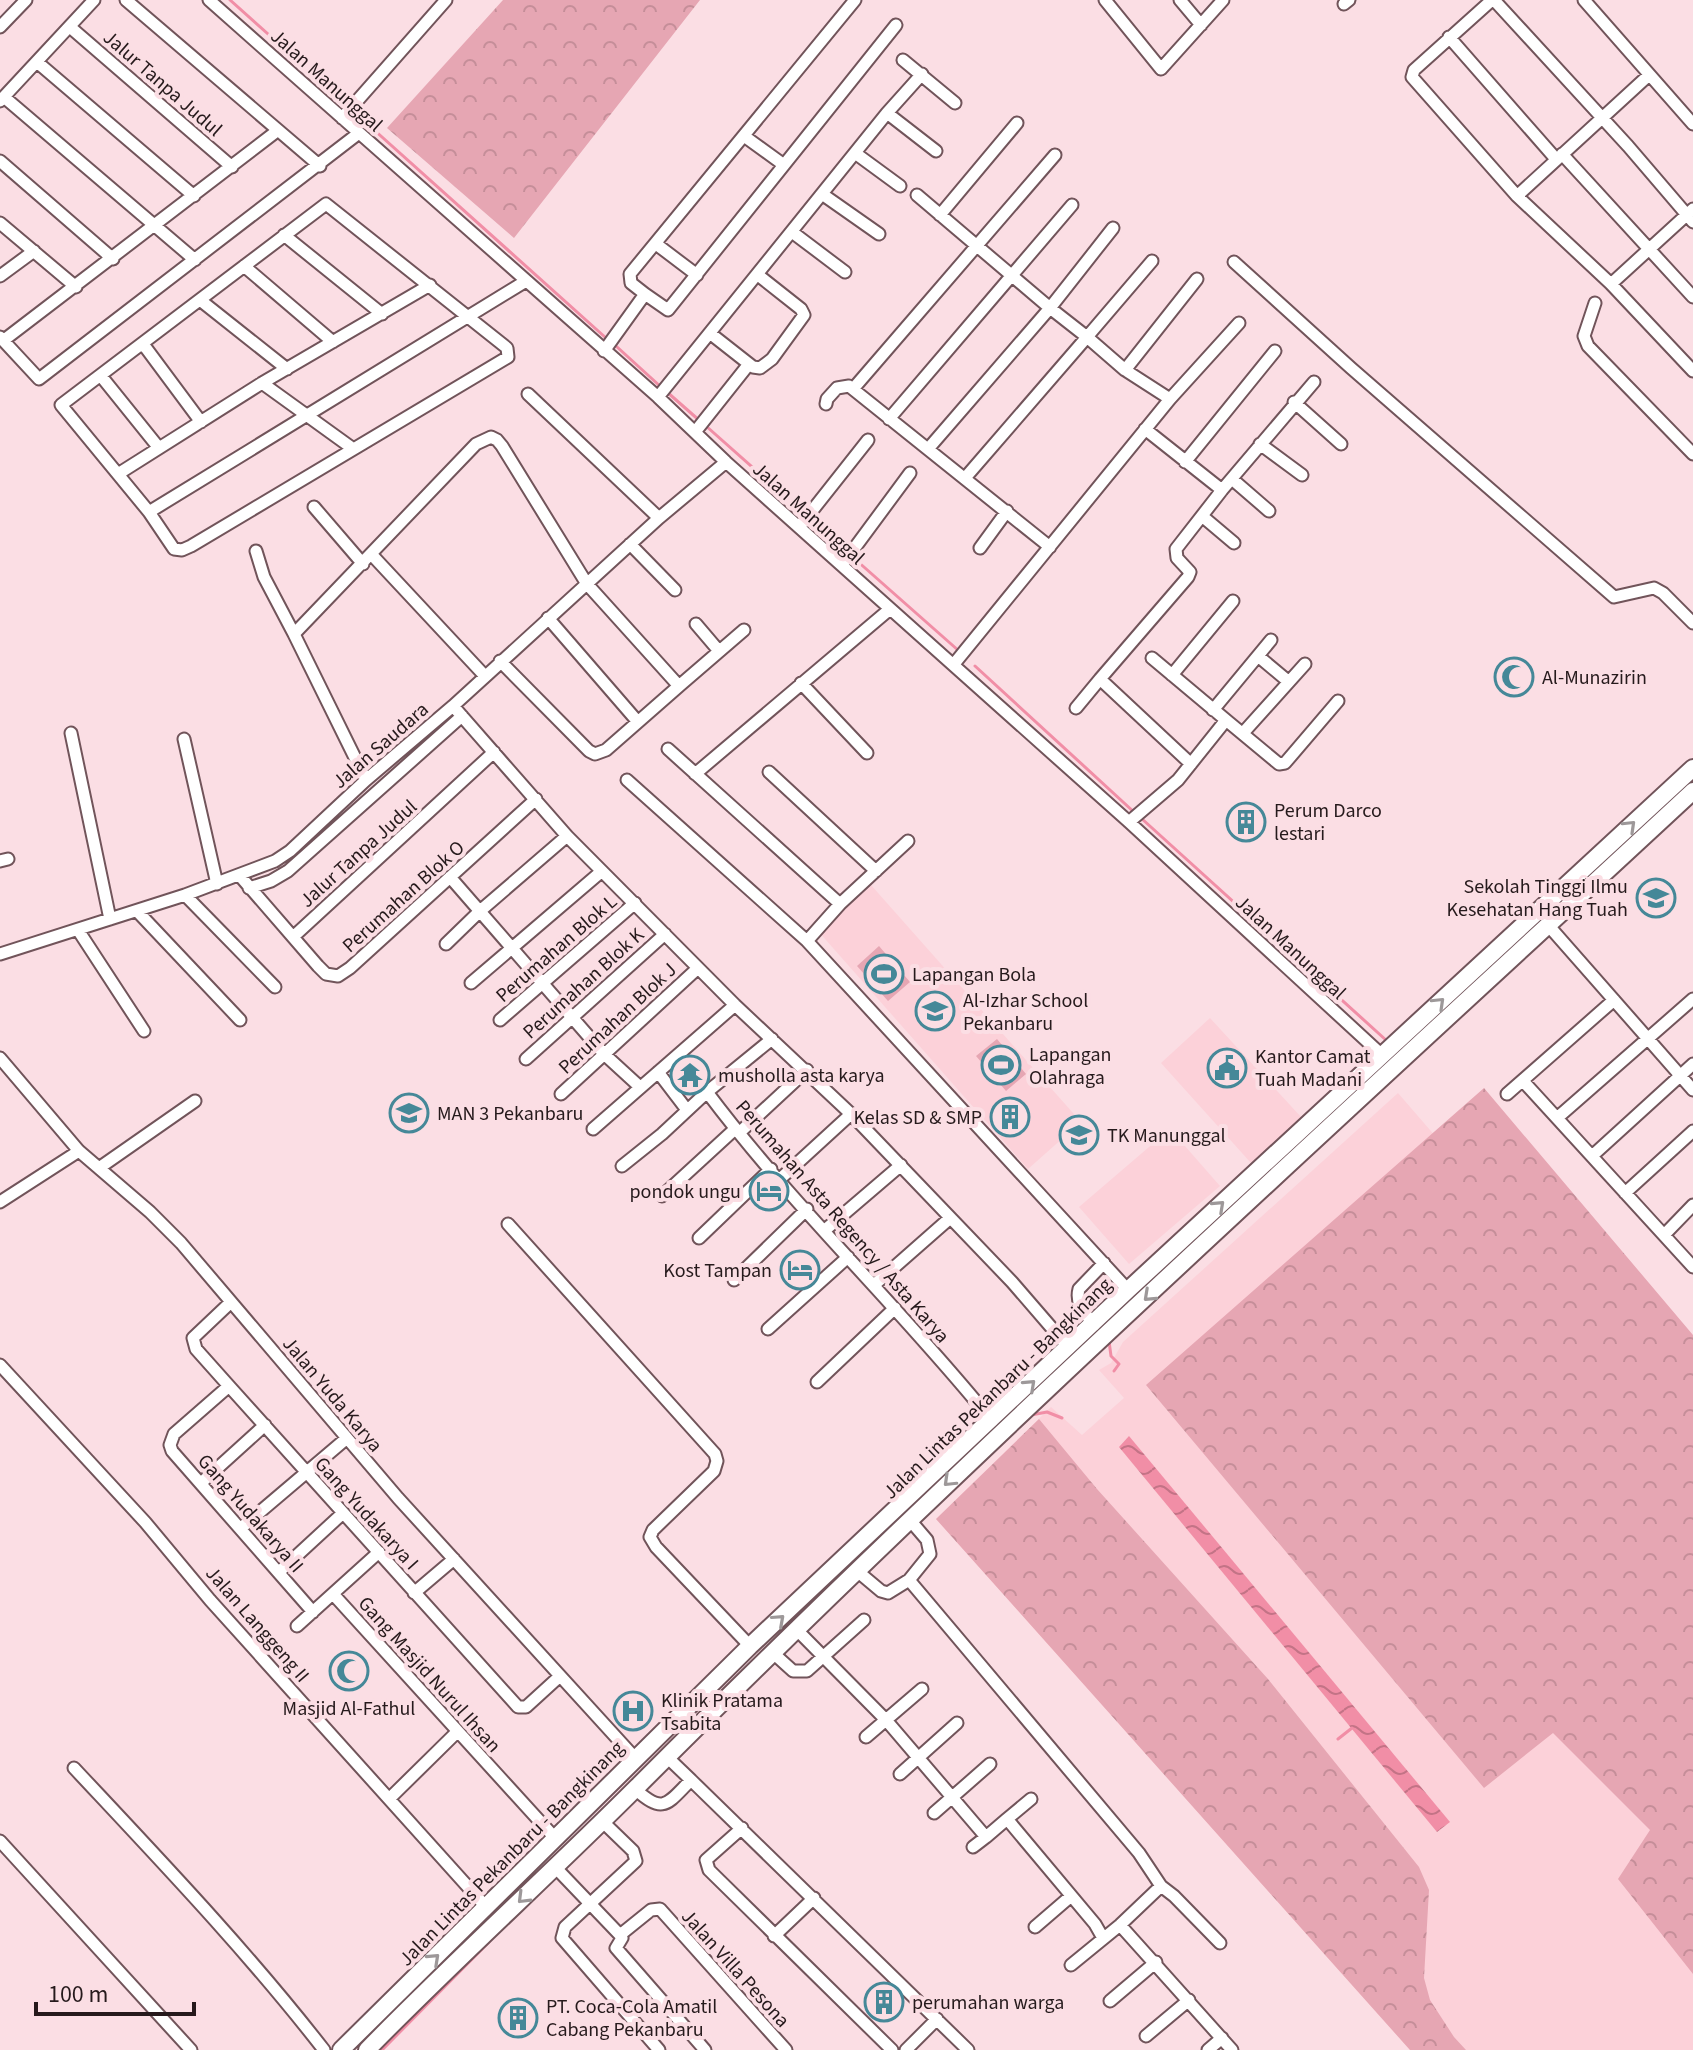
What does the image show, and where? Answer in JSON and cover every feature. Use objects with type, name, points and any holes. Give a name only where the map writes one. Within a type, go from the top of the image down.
[{"type":"highway","name":"Jalan Lintas Pekanbaru - Bangkinang","points":[[1281,1160],[1383,1056],[1693,768]]},
{"type":"highway","name":"Jalan Lintas Pekanbaru - Bangkinang","points":[[341,2050],[750,1646],[1128,1290],[1383,1075],[1693,791]]},
{"type":"highway","name":"Jalan Lintas Pekanbaru - Bangkinang","points":[[367,2050],[909,1519],[1185,1264],[1260,1179]]},
{"type":"highway","points":[[377,2012],[391,2025]]},
{"type":"street","points":[[0,27],[14,5],[26,0]]},
{"type":"street","points":[[94,0],[2,99],[195,260]]},
{"type":"street","name":"Jalur Tanpa Judul","points":[[126,0],[320,166]]},
{"type":"street","name":"Jalan Manunggal","points":[[209,0],[658,397],[1383,1056]]},
{"type":"street","points":[[342,118],[446,0]]},
{"type":"street","points":[[855,0],[630,274],[631,283],[668,310],[896,25]]},
{"type":"street","points":[[1105,0],[1161,69],[1223,0]]},
{"type":"street","points":[[1180,0],[1201,25]]},
{"type":"street","points":[[1611,284],[1691,215],[1493,0],[1414,70],[1412,77],[1517,196],[1611,284],[1693,371]]},
{"type":"street","points":[[1584,0],[1693,124]]},
{"type":"street","name":"Jalur Tanpa Judul","points":[[70,27],[232,167]]},
{"type":"street","points":[[1449,37],[1693,297]]},
{"type":"street","points":[[903,60],[955,103]]},
{"type":"street","points":[[37,62],[194,196]]},
{"type":"street","points":[[658,397],[887,113],[922,74]]},
{"type":"street","points":[[1517,196],[1649,75]]},
{"type":"street","points":[[887,113],[936,151]]},
{"type":"street","points":[[940,215],[1017,123]]},
{"type":"street","points":[[277,131],[76,287],[2,338],[39,379],[359,133]]},
{"type":"street","points":[[744,136],[784,165]]},
{"type":"street","points":[[855,153],[900,186]]},
{"type":"street","points":[[853,389],[1055,155]]},
{"type":"street","points":[[0,161],[113,259]]},
{"type":"street","points":[[822,194],[879,234]]},
{"type":"street","points":[[917,195],[1125,370],[1170,399]]},
{"type":"street","points":[[327,204],[470,317],[507,348],[509,354],[506,360],[182,550],[174,549],[149,512],[61,408],[62,404],[284,235],[327,204]]},
{"type":"street","points":[[889,419],[1072,205]]},
{"type":"street","points":[[0,223],[76,287]]},
{"type":"street","points":[[928,449],[1050,308],[1113,228]]},
{"type":"street","points":[[792,232],[845,272]]},
{"type":"street","points":[[284,235],[382,314]]},
{"type":"street","points":[[656,244],[697,275]]},
{"type":"street","points":[[0,276],[34,251]]},
{"type":"street","points":[[965,478],[1152,261]]},
{"type":"street","points":[[1234,262],[1614,597],[1654,588],[1693,623]]},
{"type":"street","points":[[244,266],[333,342]]},
{"type":"street","points":[[711,334],[749,364],[760,368],[766,365],[804,315],[801,309],[758,275]]},
{"type":"street","points":[[1125,370],[1197,279]]},
{"type":"street","points":[[149,512],[526,281]]},
{"type":"street","points":[[118,474],[262,383],[430,285]]},
{"type":"street","points":[[604,351],[645,294]]},
{"type":"street","points":[[200,300],[287,369]]},
{"type":"street","points":[[1595,303],[1584,336],[1588,346],[1693,454]]},
{"type":"street","points":[[954,664],[1170,399],[1239,323]]},
{"type":"street","points":[[143,344],[201,422]]},
{"type":"street","points":[[1185,462],[1275,351]]},
{"type":"street","points":[[695,432],[749,364]]},
{"type":"street","points":[[101,376],[159,448]]},
{"type":"street","points":[[1076,708],[1188,577],[1189,569],[1175,554],[1222,490],[1314,382]]},
{"type":"street","points":[[262,383],[352,448]]},
{"type":"street","points":[[826,404],[837,388],[845,385],[853,389],[1050,547]]},
{"type":"street","points":[[528,394],[659,518]]},
{"type":"street","points":[[1294,402],[1341,444]]},
{"type":"street","points":[[1145,429],[1222,490]]},
{"type":"street","points":[[294,634],[476,444],[491,437],[502,446],[587,584],[679,686]]},
{"type":"street","points":[[800,526],[868,440]]},
{"type":"street","points":[[1260,444],[1302,475]]},
{"type":"street","name":"Jalan Saudara","points":[[0,954],[264,868],[290,851],[659,518],[726,462]]},
{"type":"street","points":[[842,565],[910,473]]},
{"type":"street","points":[[1232,479],[1269,511]]},
{"type":"street","points":[[314,507],[484,675]]},
{"type":"street","points":[[980,548],[1007,511]]},
{"type":"street","points":[[1202,516],[1234,543]]},
{"type":"street","points":[[630,544],[675,590]]},
{"type":"street","points":[[256,551],[264,577],[366,780]]},
{"type":"street","points":[[1172,675],[1233,601]]},
{"type":"street","points":[[695,774],[890,609]]},
{"type":"street","points":[[548,618],[638,722]]},
{"type":"street","points":[[696,624],[719,651]]},
{"type":"street","points":[[500,661],[595,754],[606,750],[744,630]]},
{"type":"street","points":[[1213,710],[1271,640]]},
{"type":"street","points":[[1258,656],[1289,682]]},
{"type":"street","points":[[1152,658],[1279,764],[1285,763],[1338,701]]},
{"type":"street","points":[[1243,733],[1305,664]]},
{"type":"street","points":[[1100,679],[1191,764]]},
{"type":"street","points":[[801,683],[867,753]]},
{"type":"street","points":[[453,706],[567,836],[735,1005],[851,1114],[1012,1282],[1069,1348]]},
{"type":"street","name":"Jalur Tanpa Judul","points":[[249,888],[288,871],[462,716]]},
{"type":"street","points":[[1129,822],[1178,780],[1226,720]]},
{"type":"street","points":[[71,733],[110,919]]},
{"type":"street","points":[[184,739],[217,884]]},
{"type":"street","points":[[668,749],[840,904]]},
{"type":"street","name":"Jalur Tanpa Judul","points":[[293,937],[494,752]]},
{"type":"street","points":[[769,772],[876,871]]},
{"type":"street","points":[[627,780],[807,941],[1128,1290]]},
{"type":"street","name":"Perumahan Blok O","points":[[293,937],[326,974],[338,976],[536,799]]},
{"type":"street","points":[[332,810],[344,821]]},
{"type":"street","points":[[446,944],[567,836]]},
{"type":"street","points":[[807,941],[840,904],[908,841]]},
{"type":"street","points":[[471,983],[602,871]]},
{"type":"street","points":[[240,876],[293,937]]},
{"type":"street","points":[[450,877],[604,1054],[640,1087]]},
{"type":"street","points":[[185,895],[275,987]]},
{"type":"street","name":"Perumahan Blok L","points":[[500,1020],[635,903]]},
{"type":"street","points":[[137,911],[240,1020]]},
{"type":"street","points":[[1548,925],[1693,1090]]},
{"type":"street","points":[[78,930],[144,1031]]},
{"type":"street","name":"Perumahan Blok K","points":[[526,1059],[665,934]]},
{"type":"street","name":"Perumahan Blok J","points":[[561,1094],[698,968]]},
{"type":"street","points":[[1557,1118],[1693,999]]},
{"type":"street","points":[[1507,1094],[1614,1000]]},
{"type":"street","points":[[593,1129],[735,1005]]},
{"type":"street","points":[[622,1166],[772,1039]]},
{"type":"street","name":"Jalan Yuda Karya","points":[[0,1058],[79,1151],[181,1243],[347,1438],[635,1758]]},
{"type":"street","points":[[1592,1156],[1693,1064]]},
{"type":"street","points":[[662,1196],[807,1070]]},
{"type":"street","points":[[658,1072],[687,1110]]},
{"type":"street","points":[[1523,1081],[1693,1267]]},
{"type":"street","name":"Perumahan Asta Regency / Asta Karya","points":[[707,1092],[737,1131],[992,1421]]},
{"type":"street","points":[[99,1168],[195,1101]]},
{"type":"street","points":[[780,1179],[851,1114]]},
{"type":"street","points":[[1625,1193],[1693,1131]]},
{"type":"street","points":[[0,1202],[79,1151]]},
{"type":"street","points":[[825,1230],[901,1165]]},
{"type":"street","points":[[699,1238],[771,1169]]},
{"type":"street","points":[[1664,1235],[1693,1205]]},
{"type":"street","points":[[734,1280],[807,1209]]},
{"type":"street","points":[[874,1285],[949,1219]]},
{"type":"street","points":[[508,1224],[715,1454],[717,1461],[714,1471],[653,1530],[650,1537],[750,1646]]},
{"type":"street","points":[[768,1329],[848,1257]]},
{"type":"street","points":[[1094,1325],[1081,1307],[1077,1294],[1104,1263]]},
{"type":"street","name":"Gang Yudakarya I","points":[[231,1302],[193,1338],[196,1349],[518,1707],[526,1707],[560,1676]]},
{"type":"street","points":[[817,1382],[895,1308]]},
{"type":"street","name":"Jalan Langgeng II","points":[[0,1365],[145,1522],[210,1600],[487,1908]]},
{"type":"street","name":"Gang Yudakarya II","points":[[229,1386],[174,1434],[170,1445],[172,1451],[313,1612]]},
{"type":"street","points":[[201,1483],[265,1425]]},
{"type":"street","points":[[241,1528],[347,1438]]},
{"type":"street","points":[[279,1572],[343,1513]]},
{"type":"street","points":[[856,1570],[881,1591],[888,1593],[909,1580],[930,1554],[927,1540],[909,1519]]},
{"type":"street","points":[[297,1626],[379,1552]]},
{"type":"street","points":[[414,1593],[454,1559]]},
{"type":"street","points":[[909,1580],[1129,1841],[1161,1886],[1220,1943]]},
{"type":"street","name":"Gang Masjid Nurul Ihsan","points":[[333,1594],[555,1838]]},
{"type":"street","points":[[772,1652],[793,1671],[812,1668],[864,1620]]},
{"type":"street","points":[[796,1629],[919,1756],[986,1837]]},
{"type":"street","points":[[866,1737],[922,1689]]},
{"type":"street","points":[[900,1774],[957,1723]]},
{"type":"street","points":[[390,1798],[457,1732]]},
{"type":"street","points":[[667,1757],[968,2050]]},
{"type":"street","points":[[934,1813],[990,1764]]},
{"type":"street","points":[[74,1768],[218,1924],[324,2050]]},
{"type":"street","points":[[635,1789],[653,1805],[661,1805],[671,1800],[691,1780]]},
{"type":"street","points":[[973,1847],[1031,1799]]},
{"type":"street","points":[[1007,1819],[1103,1938]]},
{"type":"street","points":[[602,1821],[633,1851],[635,1865],[565,1927],[562,1938],[659,2050]]},
{"type":"street","points":[[742,1828],[710,1855],[706,1866],[892,2050]]},
{"type":"street","points":[[0,1841],[191,2050]]},
{"type":"street","points":[[555,1867],[620,1935],[622,1938],[616,1948],[705,2050]]},
{"type":"street","points":[[1071,1965],[1161,1886]]},
{"type":"street","points":[[1035,1927],[1071,1896]]},
{"type":"street","points":[[774,1936],[814,1898]]},
{"type":"street","name":"Jalan Villa Pesona","points":[[620,1935],[651,1910],[660,1909],[786,2050]]},
{"type":"street","points":[[1120,1925],[1232,2050]]},
{"type":"street","points":[[1110,2001],[1156,1962]]},
{"type":"street","points":[[1146,2036],[1189,2000]]},
{"type":"street","points":[[906,2050],[937,2019]]},
{"type":"street","points":[[1208,2050],[1222,2038]]},
{"type":"shaded area","name":"Al-Izhar School Pekanbaru","points":[[871,885],[1081,1122],[1028,1169],[818,931]]},
{"type":"shaded area","points":[[1210,1018],[1302,1118],[1251,1163],[1161,1063]]},
{"type":"shaded area","points":[[1398,1093],[1693,1434],[1693,2050],[1410,2050],[936,1519],[1051,1407],[1082,1435],[1124,1398],[1099,1370],[1111,1363],[1123,1342]]},
{"type":"shaded area","points":[[1170,1129],[1220,1186],[1129,1264],[1079,1207]]},
{"type":"green space","points":[[503,0],[700,0],[514,238],[387,128]]},
{"type":"green space","name":"Lapangan Bola","points":[[879,946],[910,982],[888,1001],[857,966]]},
{"type":"green space","name":"Lapangan Olahraga","points":[[997,1039],[1026,1074],[1006,1091],[976,1056]]},
{"type":"green space","points":[[1484,1088],[1693,1335],[1693,1974],[1618,1879],[1650,1830],[1553,1733],[1484,1788],[1146,1385]]},
{"type":"green space","points":[[1039,1419],[1097,1489],[1268,1679],[1419,1867],[1429,1890],[1424,1978],[1430,2000],[1466,2050],[1410,2050],[936,1519]]},
{"type":"water","points":[[1129,1436],[1450,1822],[1437,1832],[1119,1447]]},
{"type":"waterway","points":[[230,0],[277,42]]},
{"type":"waterway","points":[[290,54],[347,106]]},
{"type":"waterway","points":[[353,111],[606,338]]},
{"type":"waterway","points":[[616,346],[661,387]]},
{"type":"waterway","points":[[667,392],[700,421]]},
{"type":"waterway","points":[[706,426],[805,514]]},
{"type":"waterway","points":[[810,519],[843,548]]},
{"type":"waterway","points":[[856,560],[959,651]]},
{"type":"waterway","points":[[975,666],[1135,813]]},
{"type":"waterway","points":[[1141,818],[1387,1041]]},
{"type":"waterway","points":[[1109,1341],[1111,1356],[1119,1364],[1114,1371]]},
{"type":"waterway","points":[[1031,1415],[1047,1412],[1062,1418]]},
{"type":"waterway","points":[[1338,1739],[1352,1728]]},
{"type":"waterway","points":[[382,2050],[489,1942]]},
{"type":"place","name":"Al-Munazirin","points":[[1514,677]]},
{"type":"place","name":"Perum Darco lestari","points":[[1246,822]]},
{"type":"place","name":"Sekolah Tinggi Ilmu Kesehatan Hang Tuah","points":[[1656,898]]},
{"type":"place","name":"Lapangan Bola","points":[[884,974]]},
{"type":"place","name":"Al-Izhar School Pekanbaru","points":[[935,1011]]},
{"type":"place","name":"Lapangan Olahraga","points":[[1001,1065]]},
{"type":"place","name":"Kantor Camat Tuah Madani","points":[[1227,1068]]},
{"type":"place","name":"musholla asta karya","points":[[690,1075]]},
{"type":"place","name":"MAN 3 Pekanbaru","points":[[409,1113]]},
{"type":"place","name":"Kelas SD & SMP","points":[[1010,1117]]},
{"type":"place","name":"TK Manunggal","points":[[1079,1135]]},
{"type":"place","name":"pondok ungu","points":[[769,1191]]},
{"type":"place","name":"Kost Tampan","points":[[800,1270]]},
{"type":"place","name":"Masjid Al-Fathul","points":[[349,1671]]},
{"type":"place","name":"Klinik Pratama Tsabita","points":[[633,1711]]},
{"type":"place","name":"perumahan warga","points":[[884,2002]]},
{"type":"place","name":"PT. Coca-Cola Amatil Cabang Pekanbaru","points":[[518,2018]]}]
